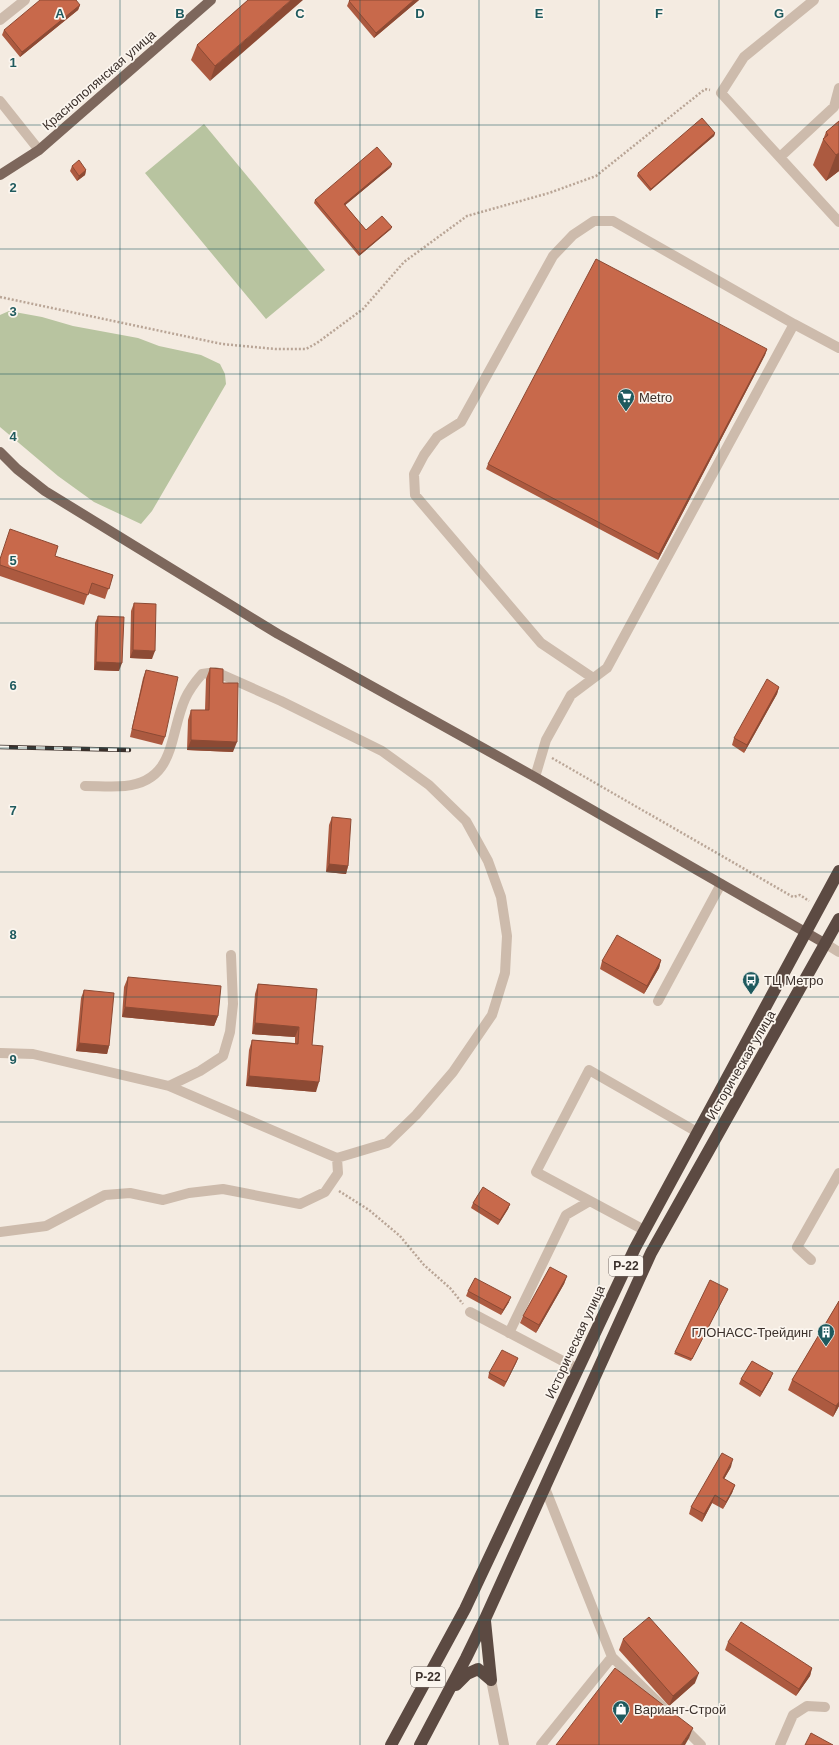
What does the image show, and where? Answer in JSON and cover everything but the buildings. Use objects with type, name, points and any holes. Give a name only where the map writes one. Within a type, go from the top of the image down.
[{"type":"highway","name":"Историческая улица","points":[[392,1745],[465,1609],[644,1230],[839,871]]},
{"type":"highway","name":"Историческая улица","points":[[420,1745],[485,1620],[651,1253],[839,919]]},
{"type":"highway","points":[[485,1620],[491,1680]]},
{"type":"highway","points":[[445,1696],[467,1674],[478,1669],[491,1680]]},
{"type":"main road","name":"Краснополянская улица","points":[[0,175],[39,150],[211,0]]},
{"type":"main road","points":[[0,452],[17,469],[45,491],[278,634],[535,777],[826,944]]},
{"type":"street","points":[[0,20],[25,0]]},
{"type":"street","points":[[814,0],[744,57],[721,93],[839,222]]},
{"type":"street","points":[[780,157],[834,107],[839,88]]},
{"type":"street","points":[[0,101],[39,150]]},
{"type":"street","points":[[593,678],[541,643],[415,495],[414,474],[424,455],[437,437],[461,422],[553,256],[573,235],[594,221],[613,221],[839,348]]},
{"type":"street","points":[[535,777],[546,740],[571,695],[607,668],[794,324]]},
{"type":"street","points":[[0,1053],[33,1054],[169,1086],[337,1158],[387,1143],[416,1116],[453,1072],[492,1015],[505,973],[507,936],[501,897],[490,868],[466,821],[429,785],[382,751],[281,700],[216,672],[202,674],[193,684],[184,700],[166,760],[158,771],[146,780],[126,786],[84,786]]},
{"type":"street","points":[[658,1001],[721,884]]},
{"type":"street","points":[[826,944],[839,952]]},
{"type":"street","points":[[169,1086],[200,1071],[223,1056],[230,1032],[232,1018],[231,955]]},
{"type":"street","points":[[644,1230],[536,1172],[589,1070],[697,1132]]},
{"type":"street","points":[[0,1232],[46,1226],[105,1195],[130,1193],[163,1200],[189,1193],[223,1189],[300,1204],[325,1192],[338,1172],[337,1158]]},
{"type":"street","points":[[811,1260],[797,1247],[839,1173]]},
{"type":"street","points":[[509,1333],[566,1215],[590,1201]]},
{"type":"street","points":[[470,1312],[578,1369]]},
{"type":"street","points":[[545,1488],[612,1657],[702,1745]]},
{"type":"street","points":[[541,1745],[612,1657]]},
{"type":"street","points":[[491,1680],[504,1745]]},
{"type":"street","points":[[780,1745],[793,1715],[807,1706],[825,1707]]},
{"type":"path","points":[[0,298],[222,344],[275,349],[306,349],[317,343],[363,309],[404,262],[467,216],[549,193],[596,176],[705,89],[721,93]]},
{"type":"path","points":[[542,753],[793,898],[800,895],[819,907]]},
{"type":"path","points":[[330,1185],[369,1210],[400,1236],[424,1265],[450,1288],[470,1312]]},
{"type":"green space","points":[[204,124],[325,270],[266,319],[145,173]]},
{"type":"green space","points":[[9,311],[42,317],[73,326],[138,338],[159,346],[201,355],[220,364],[225,374],[226,384],[152,511],[141,524],[94,502],[58,476],[0,427],[0,315]]},
{"type":"railway","points":[[0,747],[129,750]]},
{"type":"place","name":"Metro","points":[[626,412]]},
{"type":"place","name":"ТЦ Метро","points":[[751,995]]},
{"type":"place","name":"ГЛОНАСС-Трейдинг","points":[[826,1347]]},
{"type":"place","name":"Вариант-Строй","points":[[621,1724]]}]
